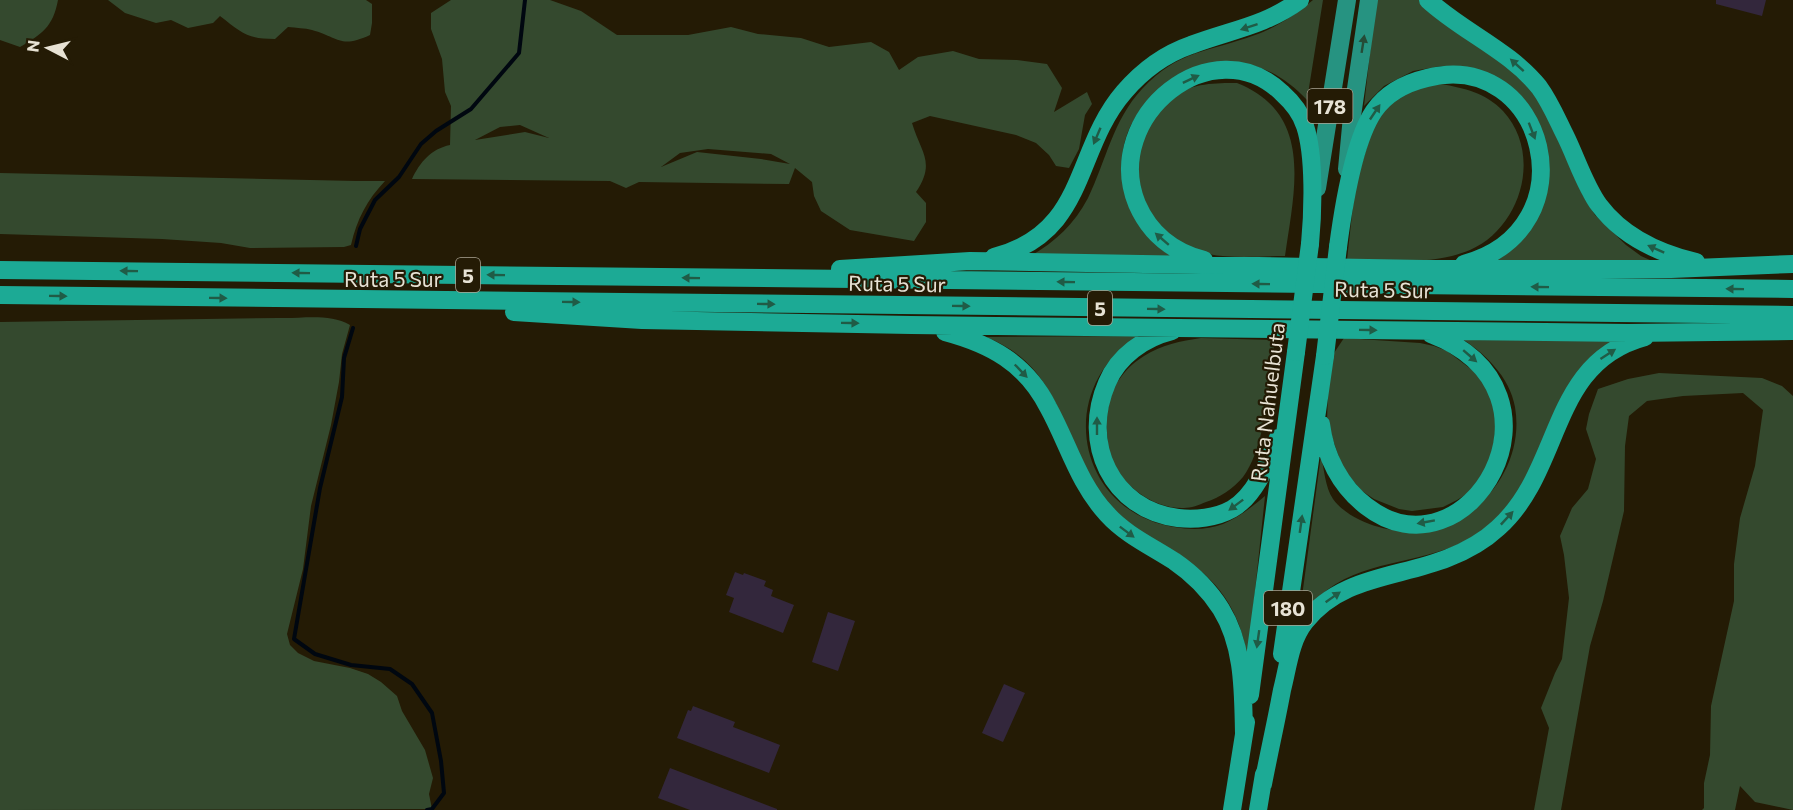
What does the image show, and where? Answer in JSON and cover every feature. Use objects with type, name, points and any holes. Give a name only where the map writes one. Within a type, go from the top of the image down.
[{"type":"highway","points":[[970,261],[997,256],[1023,247],[1035,240],[1055,222],[1072,196],[1108,114],[1122,93],[1146,70],[1176,51],[1266,21],[1300,0]]},
{"type":"highway","points":[[1428,0],[1455,22],[1515,62],[1539,88],[1550,103],[1599,204],[1622,228],[1637,240],[1672,256],[1702,264],[1754,267]]},
{"type":"highway","points":[[1235,266],[1195,258],[1165,243],[1146,222],[1135,198],[1130,166],[1135,136],[1150,109],[1170,90],[1196,75],[1222,70],[1248,73],[1275,85],[1293,104],[1305,126],[1309,145],[1313,213]]},
{"type":"highway","points":[[1343,206],[1365,127],[1374,110],[1393,91],[1417,80],[1444,74],[1486,81],[1505,93],[1523,112],[1539,149],[1541,186],[1532,212],[1526,224],[1509,243],[1488,255],[1460,265],[1424,269]]},
{"type":"highway","name":"178","points":[[1324,356],[1343,206]]},
{"type":"highway","name":"Ruta Nahuelbuta","points":[[1232,810],[1276,508],[1313,213]]},
{"type":"highway","points":[[749,278],[841,268],[970,261],[1424,269],[1671,269],[1793,264]]},
{"type":"highway","name":"Ruta 5 Sur","points":[[0,270],[1793,289]]},
{"type":"highway","name":"Ruta 5 Sur","points":[[0,296],[1793,315]]},
{"type":"highway","points":[[408,300],[523,313],[606,318],[911,325],[1668,333],[1793,331]]},
{"type":"highway","points":[[911,325],[965,337],[997,351],[1010,360],[1022,371],[1048,406],[1082,481],[1106,514],[1122,528],[1191,573],[1207,590],[1222,611],[1240,663],[1244,733]]},
{"type":"highway","points":[[1184,327],[1162,334],[1142,344],[1124,357],[1113,369],[1102,394],[1096,424],[1098,441],[1108,471],[1124,492],[1134,501],[1157,513],[1173,517],[1204,518],[1232,509],[1256,484],[1286,419]]},
{"type":"highway","points":[[1318,405],[1328,457],[1358,500],[1377,514],[1400,523],[1424,523],[1448,516],[1468,504],[1485,487],[1499,460],[1504,430],[1502,405],[1492,382],[1475,360],[1449,341],[1418,330]]},
{"type":"highway","points":[[1263,784],[1292,648],[1304,624],[1313,613],[1340,592],[1356,584],[1447,559],[1487,537],[1508,518],[1527,493],[1575,389],[1585,374],[1598,360],[1631,341],[1668,333]]},
{"type":"highway","name":"180","points":[[1258,810],[1324,356]]},
{"type":"main road","name":"Ruta Nahuelbuta","points":[[1313,213],[1347,0]]},
{"type":"main road","name":"178","points":[[1343,206],[1352,117],[1369,0]]},
{"type":"green space","points":[[0,0],[58,0],[50,23],[35,38],[20,47],[0,40]]},
{"type":"green space","points":[[108,0],[366,0],[372,4],[372,23],[370,35],[352,41],[340,40],[309,29],[288,27],[275,39],[266,39],[245,34],[220,16],[213,23],[188,28],[171,20],[156,23],[125,13]]},
{"type":"green space","points":[[451,0],[550,0],[581,11],[617,35],[688,35],[731,27],[758,34],[801,38],[829,47],[871,42],[889,52],[899,70],[918,57],[953,51],[979,59],[1047,64],[1062,88],[1054,112],[1087,92],[1092,104],[1085,115],[1079,149],[1069,168],[1056,166],[1049,155],[1036,143],[1016,135],[930,116],[912,123],[926,165],[922,182],[916,192],[926,203],[926,222],[914,241],[850,230],[821,211],[814,196],[812,182],[795,168],[789,184],[639,182],[626,188],[610,181],[412,179],[427,157],[450,145],[451,106],[445,92],[442,59],[431,29],[431,13]],"holes":[[[520,125],[549,138],[525,132],[475,140],[500,127]],[[708,149],[771,154],[790,164],[697,152],[661,167],[680,153]]]},
{"type":"green space","points":[[1313,0],[1323,0],[1307,100],[1279,77],[1263,69],[1248,64],[1215,63],[1197,68],[1165,85],[1146,102],[1136,115],[1125,141],[1122,161],[1127,199],[1146,233],[1159,247],[1175,258],[1027,258],[1046,247],[1076,217],[1088,198],[1124,114],[1132,101],[1155,76],[1181,59],[1271,29]]},
{"type":"green space","points":[[1376,0],[1422,0],[1504,60],[1541,100],[1583,196],[1595,215],[1626,245],[1641,256],[1661,265],[1493,262],[1520,241],[1540,213],[1546,184],[1543,139],[1467,68],[1441,66],[1413,71],[1384,86],[1364,106]]},
{"type":"green space","points":[[1237,83],[1262,97],[1279,114],[1289,134],[1294,157],[1294,181],[1285,256],[1229,257],[1198,251],[1166,233],[1153,218],[1144,201],[1139,182],[1142,143],[1149,125],[1160,109],[1174,96],[1188,88]]},
{"type":"green space","points":[[1441,84],[1466,90],[1489,100],[1503,111],[1515,128],[1522,148],[1524,168],[1521,188],[1513,208],[1502,225],[1488,239],[1470,250],[1455,255],[1410,261],[1347,260],[1355,187],[1375,120],[1402,94],[1425,86]]},
{"type":"green space","points":[[0,173],[385,181],[364,210],[351,245],[250,248],[221,243],[162,239],[0,234]]},
{"type":"green space","points":[[324,318],[350,325],[342,354],[331,425],[311,506],[303,569],[287,634],[290,645],[298,653],[314,661],[368,674],[397,696],[402,711],[425,750],[433,778],[429,794],[432,809],[0,810],[0,322]]},
{"type":"green space","points":[[1139,336],[1112,358],[1095,385],[1087,415],[1088,445],[1097,473],[1115,498],[1141,516],[1187,529],[1223,524],[1240,515],[1265,496],[1247,667],[1239,624],[1225,597],[1194,566],[1141,532],[1112,508],[1095,485],[1048,390],[1033,369],[1013,351],[986,337]]},
{"type":"green space","points":[[1459,337],[1626,340],[1613,346],[1519,493],[1495,520],[1465,541],[1447,549],[1353,575],[1320,596],[1299,619],[1321,455],[1328,489],[1337,504],[1360,520],[1386,529],[1420,531],[1443,527],[1460,519],[1475,508],[1500,480],[1509,463],[1514,445],[1516,426],[1512,396],[1494,366],[1478,350]]},
{"type":"green space","points":[[1201,338],[1275,340],[1266,411],[1257,448],[1243,477],[1226,492],[1211,500],[1184,508],[1172,507],[1160,504],[1139,493],[1114,466],[1108,450],[1108,410],[1114,389],[1134,363],[1164,346]]},
{"type":"green space","points":[[1344,338],[1434,346],[1447,351],[1484,379],[1497,414],[1492,460],[1470,492],[1443,507],[1412,511],[1399,509],[1374,499],[1362,491],[1343,469],[1327,422],[1328,390],[1334,353]]},
{"type":"green space","points":[[1659,373],[1762,378],[1782,386],[1793,396],[1793,810],[1755,802],[1740,786],[1735,810],[1702,810],[1704,808],[1704,783],[1710,755],[1711,706],[1734,601],[1734,564],[1740,518],[1755,466],[1763,410],[1743,393],[1683,396],[1647,401],[1629,416],[1625,446],[1624,511],[1590,646],[1561,810],[1534,810],[1549,728],[1541,708],[1562,659],[1569,598],[1560,536],[1572,508],[1588,489],[1596,459],[1586,429],[1589,414],[1598,389],[1628,379]]},
{"type":"building","points":[[1716,0],[1766,0],[1762,16],[1716,4]]},
{"type":"building","points":[[735,572],[766,581],[764,586],[773,590],[771,596],[794,605],[783,633],[729,612],[734,598],[726,595]]},
{"type":"building","points":[[828,612],[855,621],[838,671],[812,662]]},
{"type":"building","points":[[1004,684],[1025,693],[1003,742],[982,733]]},
{"type":"building","points":[[693,706],[735,722],[733,727],[780,745],[769,773],[677,738],[688,710],[691,711]]},
{"type":"building","points":[[670,768],[777,810],[690,810],[658,798]]},
{"type":"waterway","points":[[356,246],[360,229],[375,200],[399,177],[421,144],[436,131],[471,109],[519,53],[525,0]]},
{"type":"waterway","points":[[353,328],[344,358],[342,397],[320,488],[294,639],[315,654],[351,665],[390,669],[412,684],[432,713],[441,761],[444,793],[432,809],[427,810]]}]
